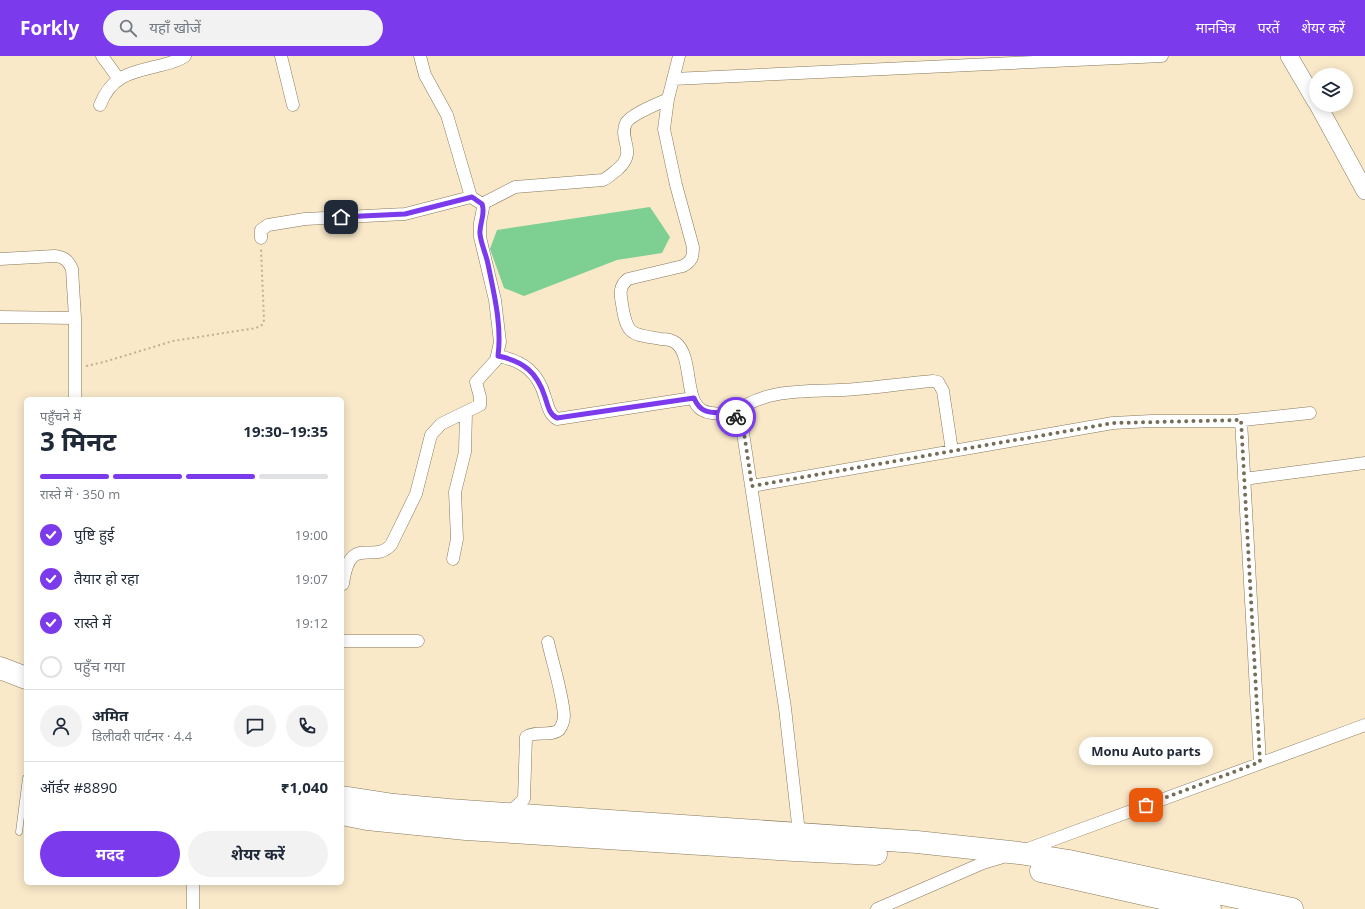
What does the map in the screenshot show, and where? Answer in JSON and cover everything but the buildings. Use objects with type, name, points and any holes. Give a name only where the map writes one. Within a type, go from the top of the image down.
[{"type":"highway","points":[[0,668],[24,677]]},
{"type":"highway","points":[[0,684],[24,693]]},
{"type":"highway","points":[[344,797],[394,805],[917,842],[1019,853],[1069,861],[1292,909]]},
{"type":"highway","points":[[344,814],[367,819],[466,829],[794,850],[866,853],[983,863],[1055,874],[1210,909]]},
{"type":"street","points":[[102,56],[118,78]]},
{"type":"street","points":[[100,105],[105,91],[118,78],[130,73],[177,61],[185,56]]},
{"type":"street","points":[[281,56],[293,105]]},
{"type":"street","points":[[344,579],[347,564],[356,554],[360,552],[381,551],[387,549],[391,545],[416,494],[431,435],[441,424],[480,405],[480,396],[476,382],[498,356],[499,337],[495,300],[480,237],[480,222],[484,213],[482,204],[472,197],[447,115],[438,96],[429,83],[422,67],[420,56]]},
{"type":"street","points":[[679,56],[668,99],[665,121],[665,139],[693,247],[693,256],[690,262],[683,266],[628,279],[623,283],[620,296],[625,324],[630,330],[636,334],[669,340],[677,344],[685,361],[694,398],[698,407],[703,411],[732,414],[739,421],[744,433],[785,708],[799,833]]},
{"type":"street","points":[[673,79],[1162,56]]},
{"type":"street","points":[[1290,56],[1309,90]]},
{"type":"street","points":[[482,204],[515,187],[603,180],[609,177],[625,162],[627,157],[624,128],[626,122],[632,117],[668,99]]},
{"type":"street","points":[[1322,112],[1365,191]]},
{"type":"street","points":[[261,238],[261,230],[268,224],[306,219],[405,214],[472,197]]},
{"type":"street","points":[[0,259],[55,256],[63,257],[69,262],[72,269],[75,318],[75,397]]},
{"type":"street","points":[[0,317],[75,318]]},
{"type":"street","points":[[498,356],[521,363],[532,372],[542,387],[551,413],[557,418],[694,398]]},
{"type":"street","points":[[732,414],[744,404],[796,391],[855,390],[933,380],[938,382],[943,391],[952,451]]},
{"type":"street","points":[[453,559],[457,532],[455,492],[465,452],[466,412]]},
{"type":"street","points":[[752,486],[1113,423],[1241,420],[1310,413]]},
{"type":"street","points":[[1241,420],[1260,762]]},
{"type":"street","points":[[1244,479],[1365,463]]},
{"type":"street","points":[[344,641],[418,641]]},
{"type":"street","points":[[508,814],[524,799],[526,737],[535,733],[554,732],[562,726],[563,709],[548,642]]},
{"type":"street","points":[[877,909],[983,863],[1019,853],[1260,762],[1365,725]]},
{"type":"street","points":[[193,885],[193,909]]},
{"type":"lane","points":[[19,832],[24,793]]},
{"type":"path","points":[[75,367],[104,362],[174,341],[256,328],[262,325],[264,320],[261,238]]},
{"type":"shaded area","points":[[650,207],[670,237],[662,253],[617,260],[524,296],[504,288],[490,249],[497,230]]},
{"type":"way so far","points":[[736,417],[744,433],[752,486],[1113,423],[1132,421],[1197,422],[1241,420],[1260,762],[1146,805]]},
{"type":"place","name":"Monu Auto parts","points":[[1146,805]]},
{"type":"route","points":[[341,217],[352,218],[405,214],[472,197],[482,204],[484,213],[479,229],[488,263],[495,300],[500,342],[498,356],[512,359],[521,363],[532,372],[542,387],[551,413],[557,418],[694,398],[698,407],[703,411],[710,413],[719,412],[732,414],[736,417]]}]
